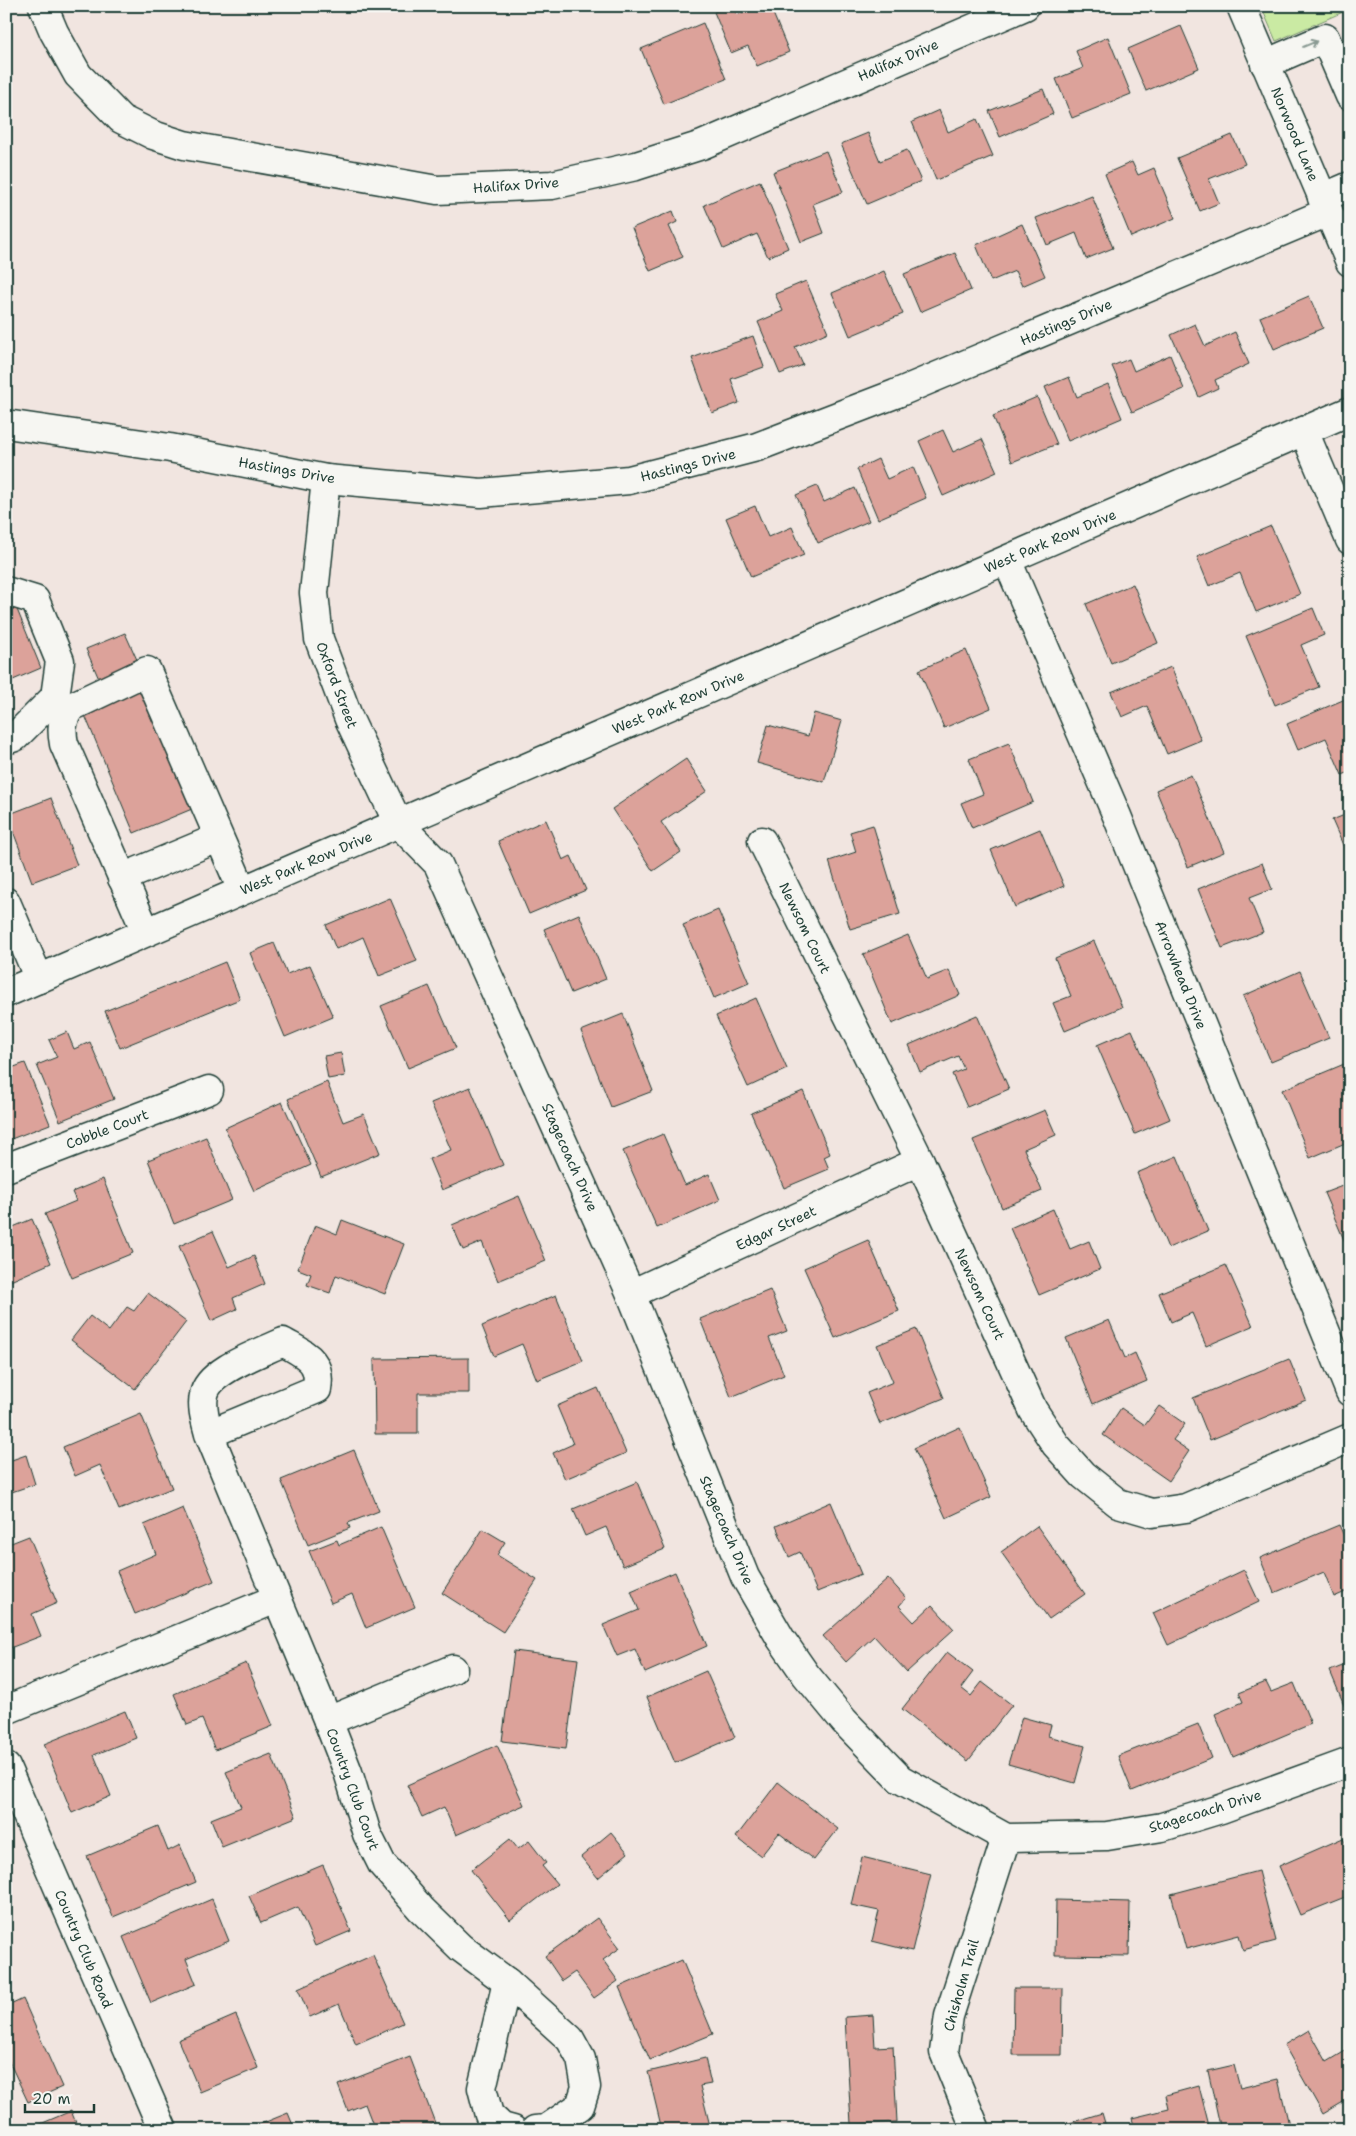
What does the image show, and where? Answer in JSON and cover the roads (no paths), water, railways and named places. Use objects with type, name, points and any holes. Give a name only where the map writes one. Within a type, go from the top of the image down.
[{"type":"street","name":"Halifax Drive","points":[[44,6],[54,32],[78,75],[121,119],[153,135],[184,145],[436,190],[552,184],[636,166],[702,145],[1025,6]]},
{"type":"street","name":"Norwood Lane","points":[[1241,6],[1350,262]]},
{"type":"street","points":[[1265,64],[1325,38],[1350,96]]},
{"type":"street","name":"Hastings Drive","points":[[6,424],[170,448],[326,479],[481,493],[629,480],[757,447],[895,394],[1325,205],[1350,186]]},
{"type":"street","name":"West Park Row Drive","points":[[6,993],[1350,410]]},
{"type":"street","points":[[1304,431],[1350,540]]},
{"type":"street","name":"Oxford Street","points":[[326,479],[314,593],[319,638],[349,719],[398,823]]},
{"type":"street","name":"Arrowhead Drive","points":[[1007,560],[1117,816],[1350,1392]]},
{"type":"street","points":[[6,591],[35,600],[60,661],[54,698],[15,736],[6,740]]},
{"type":"street","points":[[146,932],[64,744],[62,732],[66,714],[72,707],[147,671],[242,890]]},
{"type":"street","name":"Stagecoach Drive","points":[[398,823],[438,864],[632,1294],[745,1577],[801,1667],[844,1721],[900,1779],[1006,1838],[1107,1836],[1162,1827],[1221,1809],[1350,1762]]},
{"type":"street","points":[[122,878],[218,838]]},
{"type":"street","name":"Newsom Court","points":[[762,841],[920,1161],[1034,1410],[1056,1445],[1082,1475],[1118,1503],[1152,1513],[1186,1508],[1350,1438]]},
{"type":"street","points":[[7,906],[39,979]]},
{"type":"street","name":"Cobble Court","points":[[6,1168],[209,1090]]},
{"type":"street","name":"Edgar Street","points":[[632,1294],[920,1161]]},
{"type":"street","name":"Country Club Court","points":[[209,1434],[328,1721],[348,1772],[368,1834],[382,1864],[421,1909],[460,1948],[507,1982],[570,2039],[581,2059],[586,2087],[580,2106],[546,2129],[535,2130]]},
{"type":"street","points":[[6,1710],[276,1599]]},
{"type":"street","name":"Country Club Court","points":[[328,1721],[453,1669]]},
{"type":"street","name":"Country Club Road","points":[[6,1767],[164,2130]]},
{"type":"street","name":"Chisholm Trail","points":[[976,2130],[944,2052],[949,2016],[1006,1838]]},
{"type":"street","points":[[507,1982],[482,2088],[489,2116],[502,2127],[513,2130]]}]
